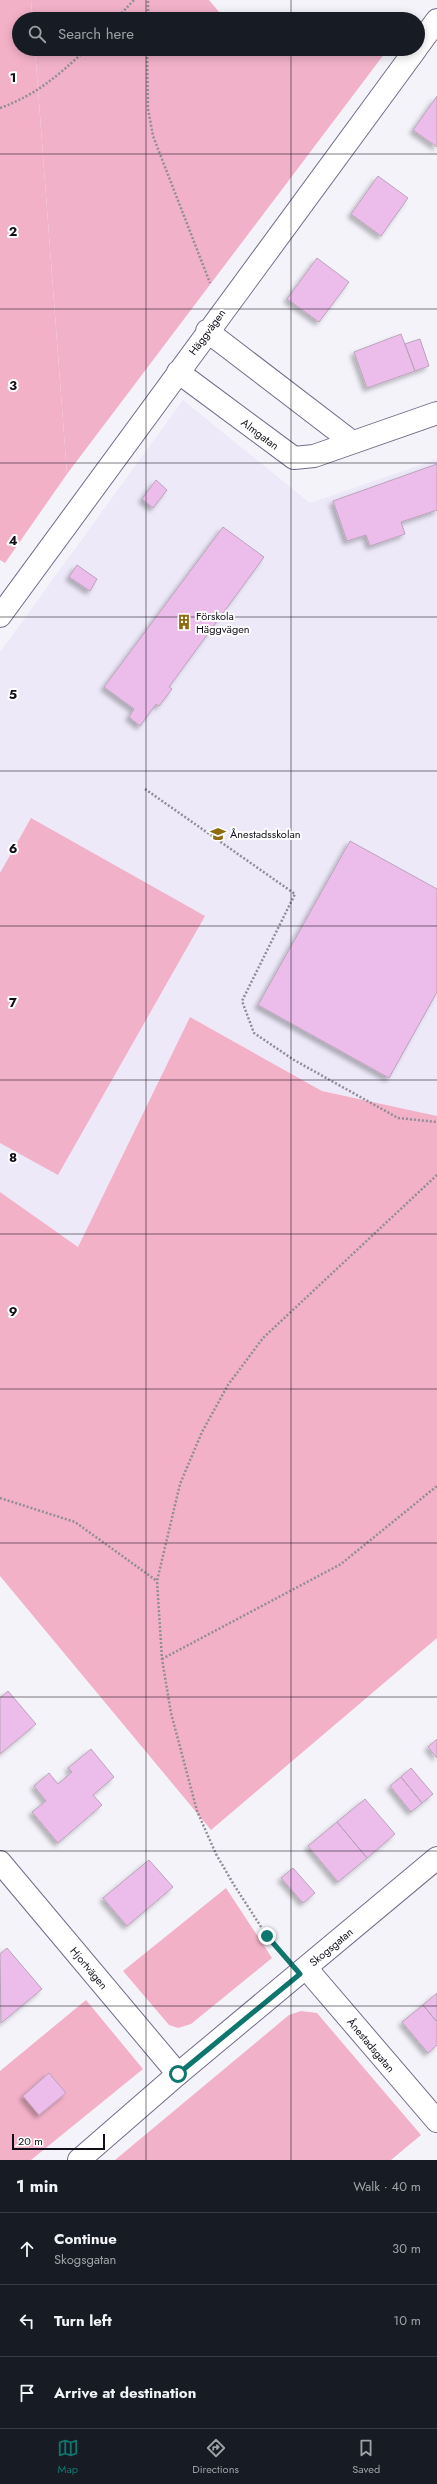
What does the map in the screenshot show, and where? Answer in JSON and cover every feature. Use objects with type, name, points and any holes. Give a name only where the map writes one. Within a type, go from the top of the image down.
[{"type":"street","points":[[425,36],[437,20]]},
{"type":"street","name":"Häggvägen","points":[[0,616],[207,331],[411,56]]},
{"type":"street","points":[[207,331],[352,442]]},
{"type":"street","name":"Almgatan","points":[[178,372],[294,458],[314,456],[437,413]]},
{"type":"street","name":"Skogsgatan","points":[[79,2160],[178,2074],[437,1858]]},
{"type":"street","name":"Hjortvägen","points":[[0,1862],[178,2074]]},
{"type":"street","name":"Ånestadsgatan","points":[[303,1971],[433,2108]]},
{"type":"path","points":[[123,12],[134,0]]},
{"type":"path","points":[[148,0],[148,12]]},
{"type":"path","points":[[0,108],[19,101],[46,86],[79,56]]},
{"type":"path","points":[[147,56],[148,109],[153,136],[193,244],[223,311]]},
{"type":"path","points":[[145,789],[295,894],[242,1001],[254,1033],[294,1060],[398,1118],[437,1122]]},
{"type":"path","points":[[303,1971],[267,1936],[216,1854],[200,1818],[183,1764],[171,1713],[162,1659],[157,1581],[180,1484],[202,1432],[228,1385],[263,1338],[437,1175]]},
{"type":"path","points":[[162,1659],[341,1564],[437,1486]]},
{"type":"path","points":[[0,1498],[75,1522],[157,1581]]},
{"type":"shaded area","points":[[0,0],[31,0],[32,12],[12,12],[12,56],[36,56],[67,474],[5,563],[0,560]]},
{"type":"shaded area","points":[[31,0],[209,0],[219,12],[32,12]]},
{"type":"shaded area","points":[[36,56],[383,56],[67,474]]},
{"type":"shaded area","name":"Ånestadsskolan","points":[[183,400],[310,503],[437,459],[437,1116],[322,1091],[190,1017],[78,1247],[0,1192],[0,652]]},
{"type":"shaded area","points":[[31,818],[205,916],[58,1175],[0,1143],[0,873]]},
{"type":"shaded area","points":[[190,1017],[322,1091],[437,1116],[437,1638],[211,1830],[0,1576],[0,1192],[78,1247]]},
{"type":"shaded area","points":[[226,1888],[272,1958],[191,2024],[178,2028],[169,2025],[123,1971]]},
{"type":"shaded area","points":[[86,2000],[143,2069],[31,2160],[0,2160],[0,2071]]},
{"type":"shaded area","points":[[301,2011],[317,2013],[421,2135],[391,2160],[115,2160],[289,2015]]},
{"type":"building","points":[[437,96],[437,147],[413,130]]},
{"type":"building","points":[[378,176],[408,198],[381,236],[351,214]]},
{"type":"building","points":[[317,258],[349,282],[319,322],[287,299]]},
{"type":"building","points":[[401,334],[415,371],[367,388],[354,352]]},
{"type":"building","points":[[420,339],[429,366],[415,371],[405,344]]},
{"type":"building","points":[[437,464],[437,510],[401,522],[405,534],[370,546],[366,535],[347,541],[333,501]]},
{"type":"building","points":[[156,480],[167,490],[153,508],[142,499]]},
{"type":"building","name":"Förskola Häggvägen","points":[[223,527],[264,557],[169,687],[172,689],[159,706],[156,704],[140,726],[129,717],[134,709],[104,687]]},
{"type":"building","points":[[77,565],[97,579],[90,591],[69,577]]},
{"type":"building","points":[[350,841],[437,889],[437,992],[389,1078],[258,1005]]},
{"type":"building","points":[[8,1691],[36,1724],[0,1754],[0,1698]]},
{"type":"building","points":[[437,1739],[437,1758],[428,1747]]},
{"type":"building","points":[[91,1749],[114,1777],[93,1795],[102,1805],[58,1843],[32,1812],[46,1801],[34,1786],[49,1773],[58,1784],[72,1772],[68,1768]]},
{"type":"building","points":[[411,1768],[433,1794],[422,1803],[401,1777]]},
{"type":"building","points":[[401,1777],[422,1803],[411,1812],[390,1786]]},
{"type":"building","points":[[365,1799],[395,1834],[367,1858],[337,1822]]},
{"type":"building","points":[[337,1822],[367,1858],[338,1882],[308,1846]]},
{"type":"building","points":[[149,1860],[173,1887],[127,1926],[103,1898]]},
{"type":"building","points":[[293,1868],[315,1893],[303,1903],[281,1878]]},
{"type":"building","points":[[7,1948],[42,1989],[1,2023],[0,1954]]},
{"type":"building","points":[[437,1993],[437,2022],[423,2005]]},
{"type":"building","points":[[423,2005],[437,2022],[437,2045],[428,2053],[402,2022]]},
{"type":"building","points":[[49,2073],[66,2093],[39,2115],[23,2096]]},
{"type":"place","name":"Förskola Häggvägen","points":[[184,622]]},
{"type":"place","name":"Ånestadsskolan","points":[[218,834]]},
{"type":"route","points":[[178,2074],[300,1974],[267,1936]]}]
